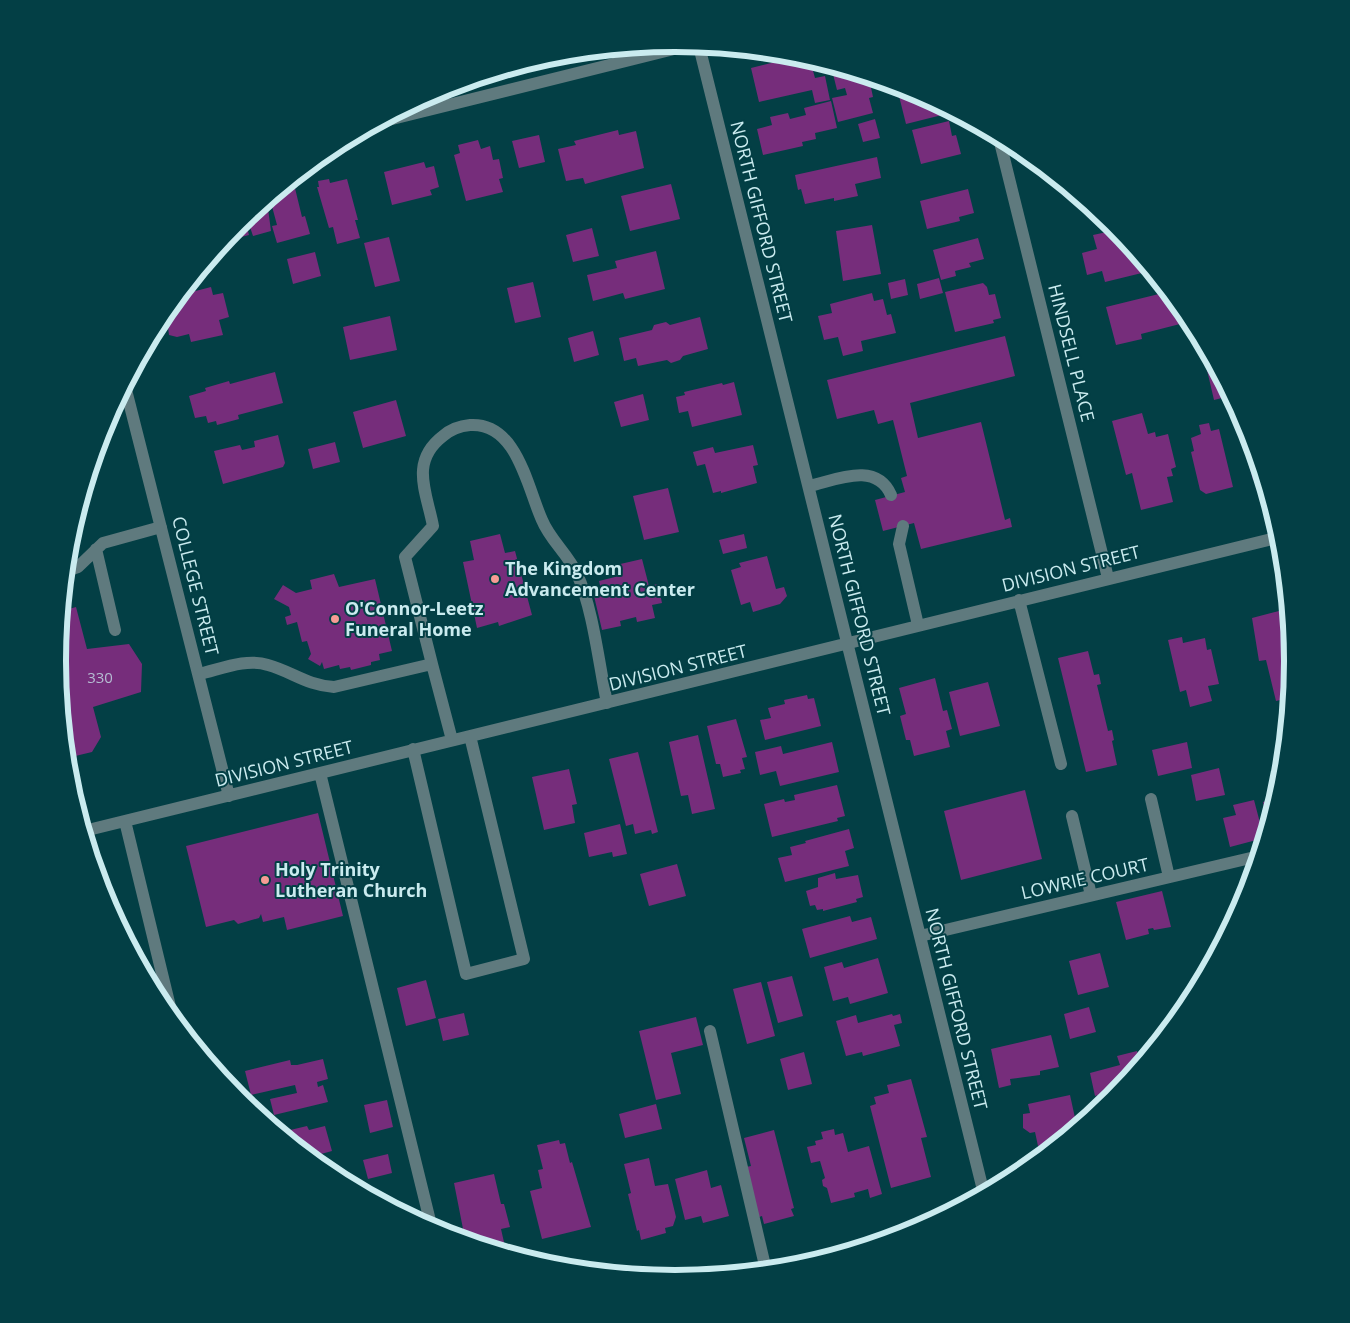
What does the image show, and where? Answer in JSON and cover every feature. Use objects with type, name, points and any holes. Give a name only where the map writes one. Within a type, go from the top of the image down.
[{"type":"street","points":[[404,116],[658,53]]},
{"type":"street","name":"NORTH GIFFORD STREET","points":[[701,53],[982,1187]]},
{"type":"street","name":"HINDSELL PLACE","points":[[1001,148],[1108,578]]},
{"type":"street","name":"COLLEGE STREET","points":[[127,395],[230,796]]},
{"type":"street","points":[[452,740],[405,557],[433,526],[422,471],[425,459],[433,446],[450,430],[460,426],[487,426],[496,431],[522,467],[542,522],[561,546],[578,576],[592,625],[607,703]]},
{"type":"street","points":[[809,486],[864,475],[881,481],[891,496]]},
{"type":"street","points":[[73,569],[78,567],[107,541],[161,526]]},
{"type":"street","points":[[903,526],[899,544],[918,625]]},
{"type":"street","name":"DIVISION STREET","points":[[90,830],[1271,539]]},
{"type":"street","points":[[96,549],[115,630]]},
{"type":"street","points":[[1018,600],[1061,764]]},
{"type":"street","points":[[199,674],[254,663],[266,664],[317,686],[334,687],[432,664]]},
{"type":"street","points":[[413,749],[466,974],[524,959],[470,736]]},
{"type":"street","points":[[320,773],[430,1219]]},
{"type":"street","points":[[1151,799],[1169,877]]},
{"type":"street","points":[[1072,816],[1091,895]]},
{"type":"street","points":[[125,821],[168,998]]},
{"type":"street","name":"LOWRIE COURT","points":[[920,936],[1252,857]]},
{"type":"street","points":[[710,1031],[764,1263]]},
{"type":"building","points":[[777,62],[812,68],[815,78],[825,76],[830,100],[815,103],[812,90],[759,102],[751,68]]},
{"type":"building","points":[[833,73],[870,85],[873,97],[869,98],[873,113],[838,122],[832,98],[847,95],[845,88],[837,90]]},
{"type":"building","points":[[899,96],[942,115],[906,124]]},
{"type":"building","points":[[831,101],[837,128],[815,133],[816,139],[802,142],[803,146],[763,155],[757,129],[772,125],[770,117],[788,113],[790,119],[806,115],[804,108]]},
{"type":"building","points":[[875,119],[880,138],[863,142],[858,124]]},
{"type":"building","points":[[949,121],[952,136],[956,135],[961,154],[921,164],[912,130]]},
{"type":"building","points":[[618,130],[619,135],[636,131],[644,168],[585,184],[583,178],[566,181],[558,149],[576,145],[574,141]]},
{"type":"building","points":[[539,135],[545,162],[519,168],[512,141]]},
{"type":"building","points":[[478,140],[481,149],[490,146],[493,160],[499,159],[503,178],[499,179],[503,192],[466,201],[454,155],[460,153],[458,145]]},
{"type":"building","points":[[877,157],[881,178],[855,184],[858,196],[834,201],[834,198],[805,204],[801,189],[798,190],[795,175]]},
{"type":"building","points":[[424,162],[426,168],[434,166],[439,187],[430,190],[432,195],[392,205],[384,172]]},
{"type":"building","points":[[329,179],[330,183],[347,179],[358,220],[355,220],[360,238],[337,244],[333,227],[329,228],[317,187],[319,187],[318,181]]},
{"type":"building","points":[[671,184],[680,219],[630,231],[621,196]]},
{"type":"building","points":[[294,186],[302,217],[305,216],[310,234],[277,243],[272,226],[277,225],[272,205]]},
{"type":"building","points":[[968,189],[974,213],[959,217],[960,221],[927,229],[920,201]]},
{"type":"building","points":[[268,209],[271,231],[253,236],[250,226]]},
{"type":"building","points":[[872,225],[881,274],[843,281],[836,231]]},
{"type":"building","points":[[247,228],[249,235],[238,238]]},
{"type":"building","points":[[592,228],[599,256],[573,262],[566,235]]},
{"type":"building","points":[[1107,232],[1143,273],[1105,282],[1102,271],[1087,275],[1082,253],[1097,249],[1093,235]]},
{"type":"building","points":[[389,237],[400,281],[375,287],[364,243]]},
{"type":"building","points":[[978,238],[984,259],[969,263],[971,267],[955,271],[956,276],[941,280],[933,250]]},
{"type":"building","points":[[656,251],[665,289],[625,299],[623,293],[593,301],[587,275],[617,268],[615,261]]},
{"type":"building","points":[[315,252],[321,276],[293,284],[287,259]]},
{"type":"building","points":[[939,278],[943,293],[920,299],[917,284]]},
{"type":"building","points":[[905,279],[908,295],[891,299],[888,283]]},
{"type":"building","points":[[533,282],[541,317],[515,323],[507,288]]},
{"type":"building","points":[[983,283],[987,287],[989,295],[995,294],[1001,318],[993,320],[994,323],[955,332],[945,292]]},
{"type":"building","points":[[211,287],[213,295],[223,293],[229,317],[219,320],[223,335],[191,342],[189,334],[177,337],[169,335],[168,325],[191,292]]},
{"type":"building","points":[[872,293],[874,301],[883,299],[887,315],[891,314],[896,333],[861,341],[863,351],[843,356],[838,337],[824,340],[818,316],[832,313],[830,304]]},
{"type":"building","points":[[1160,294],[1180,324],[1141,334],[1142,339],[1116,345],[1106,307]]},
{"type":"building","points":[[390,316],[397,350],[350,360],[343,327]]},
{"type":"building","points":[[700,317],[708,349],[683,356],[680,360],[671,363],[667,360],[638,366],[636,358],[624,361],[619,338],[652,330],[654,325],[666,322],[670,325]]},
{"type":"building","points":[[593,331],[599,355],[574,362],[568,338]]},
{"type":"building","points":[[1005,336],[1015,376],[910,403],[918,438],[981,422],[1005,520],[1010,518],[1012,527],[921,549],[914,523],[883,531],[875,500],[905,492],[901,478],[907,476],[893,420],[878,424],[874,410],[837,419],[827,380]]},
{"type":"building","points":[[1207,370],[1209,370],[1224,398],[1214,400]]},
{"type":"building","points":[[275,372],[283,403],[238,415],[239,419],[217,425],[216,421],[208,423],[206,416],[195,418],[189,396],[206,391],[205,388],[229,381],[230,384]]},
{"type":"building","points":[[734,382],[742,415],[692,427],[688,411],[679,413],[676,397],[685,395],[684,392]]},
{"type":"building","points":[[643,394],[649,420],[621,427],[614,402]]},
{"type":"building","points":[[396,400],[406,436],[363,448],[353,412]]},
{"type":"building","points":[[1142,413],[1148,434],[1155,432],[1156,437],[1168,434],[1176,467],[1171,469],[1173,476],[1167,477],[1173,502],[1141,510],[1132,473],[1126,475],[1112,421]]},
{"type":"building","points":[[1209,423],[1211,431],[1219,429],[1233,487],[1206,494],[1200,490],[1191,452],[1194,451],[1191,438],[1201,434],[1199,425]]},
{"type":"building","points":[[278,435],[285,463],[283,467],[223,484],[214,451],[240,445],[242,450],[255,447],[254,441]]},
{"type":"building","points":[[1243,440],[1256,479],[1253,480]]},
{"type":"building","points":[[335,442],[340,462],[313,469],[308,449]]},
{"type":"building","points":[[753,445],[758,465],[753,466],[757,483],[721,493],[721,491],[713,493],[705,464],[697,466],[693,452],[713,447],[715,453]]},
{"type":"building","points":[[668,488],[679,532],[644,540],[633,496]]},
{"type":"building","name":"The Kingdom Advancement Center","points":[[500,534],[505,553],[515,551],[532,615],[499,626],[498,622],[477,628],[463,562],[474,560],[470,541]]},
{"type":"building","points":[[744,534],[747,548],[723,554],[719,540]]},
{"type":"building","points":[[767,556],[776,589],[784,587],[787,596],[780,604],[753,612],[750,602],[741,605],[731,570],[741,567],[739,563]]},
{"type":"building","points":[[642,559],[649,586],[658,584],[662,603],[652,605],[655,618],[637,622],[636,617],[620,621],[621,626],[602,630],[594,596],[602,594],[599,581],[619,576],[616,565]]},
{"type":"building","name":"O'Connor-Leetz Funeral Home","points":[[334,574],[339,587],[375,579],[392,651],[379,654],[380,660],[371,662],[371,665],[351,670],[350,667],[340,669],[339,665],[324,669],[322,662],[320,666],[308,659],[311,654],[307,641],[302,642],[297,622],[287,625],[285,617],[291,615],[289,607],[274,599],[283,585],[296,593],[312,589],[310,580]]},
{"type":"building","points":[[76,607],[87,649],[129,644],[142,664],[141,692],[93,707],[101,737],[92,752],[74,756],[67,701],[66,662],[68,609]]},
{"type":"building","points":[[1279,611],[1283,627],[1283,699],[1276,701],[1266,660],[1259,661],[1252,618]]},
{"type":"building","points":[[1182,637],[1183,643],[1205,638],[1207,650],[1211,649],[1219,684],[1208,686],[1212,701],[1190,707],[1186,690],[1180,692],[1168,640]]},
{"type":"building","points":[[1088,651],[1094,675],[1099,674],[1101,684],[1097,685],[1108,731],[1112,730],[1114,740],[1112,741],[1117,765],[1086,772],[1058,658]]},
{"type":"building","points":[[935,678],[943,711],[947,710],[952,729],[946,731],[950,747],[914,756],[910,740],[906,740],[900,716],[906,714],[899,688]]},
{"type":"building","points":[[988,682],[1000,726],[960,736],[949,692]]},
{"type":"building","points":[[807,695],[808,699],[814,698],[821,726],[765,740],[760,720],[771,718],[768,708],[785,704],[784,700]]},
{"type":"building","points":[[736,719],[747,757],[742,758],[745,769],[740,770],[741,773],[723,777],[720,764],[716,764],[707,726]]},
{"type":"building","points":[[698,735],[715,809],[692,814],[688,795],[681,796],[669,742]]},
{"type":"building","points":[[832,742],[839,772],[780,786],[776,771],[760,775],[755,752],[781,746],[783,754]]},
{"type":"building","points":[[1187,742],[1192,768],[1158,776],[1152,750]]},
{"type":"building","points":[[638,752],[658,832],[652,834],[651,830],[635,834],[633,824],[626,826],[609,759]]},
{"type":"building","points":[[1219,768],[1225,795],[1196,801],[1191,775]]},
{"type":"building","points":[[569,769],[577,804],[572,805],[575,823],[544,830],[532,777]]},
{"type":"building","points":[[837,785],[845,816],[837,818],[838,821],[772,837],[764,804],[784,799],[785,802],[795,800],[794,795]]},
{"type":"building","points":[[1025,790],[1042,859],[961,880],[944,811]]},
{"type":"building","points":[[1254,800],[1261,826],[1257,840],[1230,847],[1223,818],[1236,815],[1233,805]]},
{"type":"building","points":[[1267,801],[1265,811],[1263,802]]},
{"type":"building","name":"Holy Trinity Lutheran Church","points":[[318,813],[343,916],[287,930],[284,917],[263,922],[261,914],[259,918],[238,924],[234,920],[206,927],[186,846]]},
{"type":"building","points":[[620,824],[627,854],[613,857],[612,852],[589,857],[584,833]]},
{"type":"building","points":[[849,829],[854,848],[845,851],[849,866],[785,882],[778,858],[792,855],[790,847]]},
{"type":"building","points":[[677,864],[686,896],[649,906],[640,874]]},
{"type":"building","points":[[835,873],[836,879],[858,875],[863,897],[856,899],[857,902],[823,911],[823,909],[817,910],[815,905],[810,906],[806,891],[818,887],[818,878]]},
{"type":"building","points":[[1162,891],[1171,927],[1154,930],[1153,928],[1148,929],[1149,934],[1126,940],[1116,902]]},
{"type":"building","points":[[850,916],[852,922],[871,917],[877,939],[810,958],[802,929]]},
{"type":"building","points":[[1100,953],[1109,987],[1078,995],[1069,961]]},
{"type":"building","points":[[878,958],[888,993],[850,1004],[848,997],[833,1001],[824,967],[842,962],[844,968]]},
{"type":"building","points":[[792,976],[803,1016],[778,1023],[767,982]]},
{"type":"building","points":[[426,980],[436,1018],[406,1026],[397,988]]},
{"type":"building","points":[[761,982],[775,1036],[747,1044],[733,989]]},
{"type":"building","points":[[1089,1007],[1096,1032],[1070,1039],[1064,1014]]},
{"type":"building","points":[[464,1013],[469,1035],[443,1041],[438,1019]]},
{"type":"building","points":[[892,1014],[893,1016],[900,1014],[902,1023],[894,1025],[900,1046],[863,1056],[862,1052],[846,1056],[836,1021],[856,1015],[858,1023]]},
{"type":"building","points":[[696,1017],[703,1045],[671,1053],[681,1094],[656,1100],[639,1031]]},
{"type":"building","points":[[1051,1035],[1059,1067],[1040,1071],[1040,1075],[1010,1079],[1011,1085],[999,1088],[991,1049]]},
{"type":"building","points":[[1137,1051],[1138,1056],[1102,1096],[1101,1094],[1095,1096],[1090,1073],[1120,1065],[1117,1056]]},
{"type":"building","points":[[804,1052],[812,1084],[788,1090],[780,1059]]},
{"type":"building","points":[[323,1059],[328,1079],[317,1082],[318,1087],[323,1085],[328,1102],[274,1115],[270,1099],[297,1093],[295,1085],[251,1095],[245,1071],[290,1060],[291,1065],[297,1065]]},
{"type":"building","points":[[911,1079],[927,1137],[921,1138],[931,1177],[891,1188],[870,1106],[876,1104],[874,1097],[889,1093],[887,1085]]},
{"type":"building","points":[[1070,1095],[1076,1120],[1048,1144],[1038,1146],[1035,1132],[1030,1133],[1023,1128],[1023,1114],[1030,1113],[1028,1104]]},
{"type":"building","points":[[387,1100],[393,1127],[370,1133],[364,1105]]},
{"type":"building","points":[[656,1104],[662,1129],[625,1138],[619,1114]]},
{"type":"building","points":[[307,1126],[309,1130],[325,1126],[332,1151],[318,1155],[287,1131]]},
{"type":"building","points":[[834,1129],[835,1135],[843,1133],[848,1152],[869,1146],[882,1194],[870,1198],[868,1189],[854,1193],[855,1197],[831,1203],[827,1188],[823,1186],[822,1180],[825,1178],[820,1161],[811,1163],[807,1147],[816,1145],[815,1141],[823,1139],[821,1132]]},
{"type":"building","points":[[774,1130],[794,1208],[791,1209],[794,1216],[764,1224],[762,1216],[759,1217],[746,1167],[751,1166],[744,1138]]},
{"type":"building","points":[[559,1140],[560,1144],[565,1143],[570,1163],[572,1162],[591,1227],[542,1239],[530,1191],[542,1188],[538,1170],[543,1169],[537,1145]]},
{"type":"building","points":[[388,1154],[392,1173],[368,1179],[363,1160]]},
{"type":"building","points":[[649,1158],[655,1186],[668,1184],[676,1217],[673,1226],[665,1228],[666,1233],[641,1240],[628,1194],[631,1193],[624,1164]]},
{"type":"building","points":[[707,1170],[711,1188],[721,1185],[729,1216],[703,1223],[701,1216],[685,1220],[675,1179]]},
{"type":"building","points":[[494,1174],[501,1204],[504,1204],[510,1227],[501,1229],[505,1246],[464,1232],[454,1183]]},
{"type":"place","name":"The Kingdom Advancement Center","points":[[495,579]]},
{"type":"place","name":"O'Connor-Leetz Funeral Home","points":[[335,619]]},
{"type":"place","name":"Holy Trinity Lutheran Church","points":[[265,880]]}]
